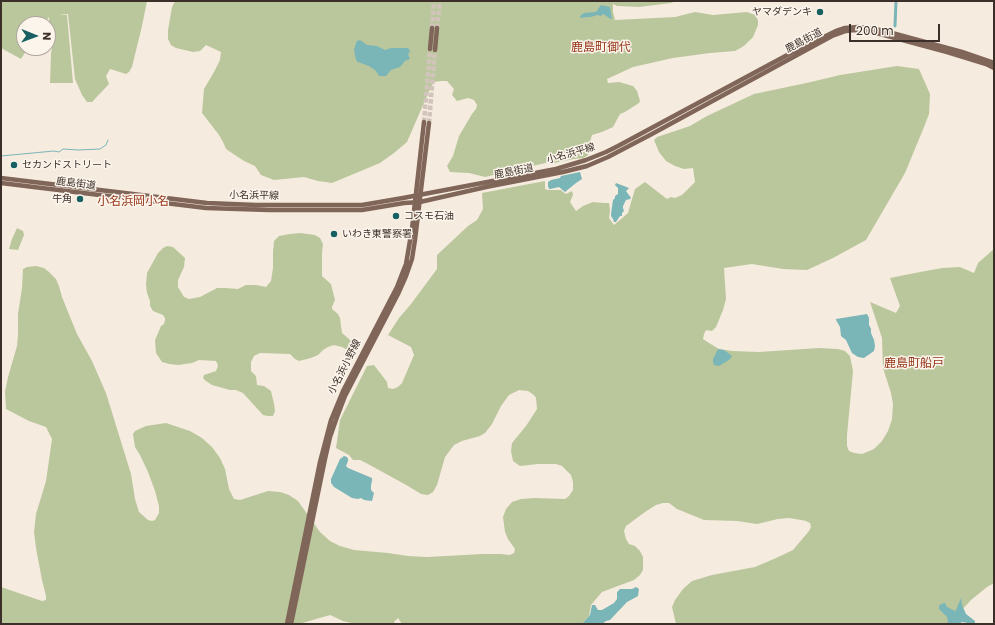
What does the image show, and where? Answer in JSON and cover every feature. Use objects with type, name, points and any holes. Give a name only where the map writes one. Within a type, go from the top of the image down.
[{"type":"main road","name":"小名浜平線","points":[[1,178],[226,205],[362,205],[556,169],[586,160],[624,143],[791,53],[845,28],[858,27],[881,30],[962,52],[987,60],[994,64]]},
{"type":"main road","points":[[432,50],[434,28]]},
{"type":"main road","name":"鹿島街道","points":[[1,183],[230,210],[362,210],[417,202],[586,166],[650,136],[793,56],[832,36],[846,31],[854,30],[875,32],[947,52],[986,64],[994,68]]},
{"type":"main road","name":"小名浜小野線","points":[[287,624],[320,462],[331,420],[342,391],[402,274],[408,252],[417,202],[426,122]]},
{"type":"main road","name":"小名浜小野線","points":[[291,624],[330,437],[345,396],[406,276],[414,249],[417,202]]},
{"type":"green space","points":[[1,1],[147,1],[132,67],[126,74],[110,69],[106,76],[109,84],[92,102],[87,102],[75,79],[68,14],[59,15],[67,15],[73,83],[50,83],[51,56],[56,56],[56,16],[16,16],[16,56],[23,56],[21,59],[1,48]]},
{"type":"green space","points":[[175,1],[676,1],[639,7],[617,6],[613,4],[613,12],[615,20],[675,17],[695,12],[713,15],[747,12],[755,15],[758,20],[758,25],[753,37],[744,46],[735,51],[673,58],[633,67],[607,79],[608,83],[619,82],[633,86],[637,91],[640,101],[620,114],[613,127],[592,135],[589,145],[590,151],[587,156],[583,158],[554,163],[550,162],[485,177],[469,173],[450,172],[447,166],[453,156],[459,136],[477,105],[474,100],[468,98],[457,101],[452,95],[454,89],[447,81],[441,81],[434,82],[430,89],[407,142],[380,163],[332,183],[304,177],[274,180],[261,175],[255,166],[244,161],[226,149],[219,135],[202,113],[204,89],[220,60],[221,52],[206,45],[200,51],[193,52],[176,48],[171,45],[168,39],[168,30],[172,7]]},
{"type":"green space","points":[[897,66],[919,69],[930,94],[929,114],[905,173],[866,240],[807,270],[783,269],[752,264],[724,268],[726,299],[723,310],[716,327],[712,331],[706,330],[703,339],[719,349],[732,351],[759,352],[819,348],[845,351],[850,356],[853,371],[847,446],[849,451],[862,454],[874,449],[882,441],[888,431],[892,419],[893,404],[883,368],[882,338],[870,302],[896,313],[900,306],[890,278],[942,268],[960,267],[974,273],[978,263],[994,249],[994,583],[971,600],[960,612],[954,624],[676,624],[672,607],[683,589],[692,581],[712,575],[755,567],[776,558],[793,550],[811,527],[810,523],[806,521],[789,518],[757,524],[737,521],[704,520],[677,509],[669,503],[663,503],[656,505],[645,512],[626,526],[624,531],[629,544],[635,546],[643,557],[643,570],[640,575],[634,580],[602,592],[591,605],[589,616],[582,624],[402,624],[398,618],[394,622],[395,624],[356,624],[343,621],[330,615],[299,624],[1,624],[1,587],[42,601],[46,600],[34,532],[36,514],[46,481],[52,439],[46,427],[29,421],[6,409],[5,392],[17,346],[18,314],[23,269],[36,266],[44,268],[56,279],[77,334],[92,361],[106,393],[131,474],[135,499],[139,512],[148,520],[155,520],[159,513],[159,506],[148,472],[135,447],[133,434],[135,431],[146,426],[166,423],[190,431],[202,438],[212,447],[220,458],[225,469],[229,489],[234,499],[240,500],[268,491],[280,492],[289,495],[298,501],[320,532],[330,541],[340,546],[354,550],[408,556],[427,557],[483,554],[510,555],[514,553],[515,549],[505,532],[503,517],[506,509],[512,502],[521,499],[535,498],[565,499],[573,490],[571,475],[562,466],[556,464],[538,464],[520,466],[513,461],[511,451],[512,443],[526,426],[537,409],[536,398],[528,391],[519,390],[509,395],[485,433],[454,445],[445,457],[437,485],[433,492],[428,495],[421,494],[360,460],[353,460],[349,455],[336,448],[340,420],[367,366],[374,365],[387,382],[388,388],[393,389],[402,383],[414,355],[411,347],[388,335],[399,318],[437,269],[437,255],[468,226],[477,220],[483,209],[482,193],[545,181],[545,189],[561,190],[566,194],[572,191],[573,195],[570,202],[576,211],[593,202],[609,203],[609,218],[614,225],[628,213],[635,189],[645,182],[667,199],[682,195],[695,182],[693,168],[684,169],[666,161],[659,152],[654,140],[657,137],[690,126],[707,116],[754,94],[840,75]]},
{"type":"green space","points":[[17,228],[23,231],[24,235],[18,250],[9,249],[12,239]]},
{"type":"green space","points":[[300,233],[315,235],[320,238],[323,244],[322,276],[331,284],[335,300],[332,309],[340,318],[342,333],[356,345],[357,349],[355,353],[334,345],[323,350],[318,355],[299,361],[290,354],[260,353],[254,356],[251,362],[251,371],[256,376],[257,385],[264,386],[271,391],[275,411],[273,416],[263,415],[243,393],[212,385],[206,381],[203,378],[204,375],[216,371],[218,366],[216,361],[199,360],[192,363],[178,365],[162,362],[156,353],[155,340],[161,326],[164,324],[165,318],[163,315],[153,311],[150,306],[146,285],[147,273],[158,253],[163,248],[167,246],[173,247],[185,258],[184,267],[178,280],[178,287],[184,297],[189,299],[200,297],[217,288],[238,289],[246,285],[266,287],[271,281],[274,241],[279,236]]},
{"type":"water","points":[[601,5],[610,7],[612,19],[603,14],[601,16],[597,15],[581,18],[580,16],[584,13],[596,12]]},
{"type":"water","points":[[360,40],[367,45],[377,46],[385,50],[391,48],[407,48],[410,52],[408,54],[410,59],[405,61],[400,67],[391,70],[386,76],[379,76],[376,71],[369,66],[356,60],[354,50],[357,41]]},
{"type":"water","points":[[580,172],[582,179],[565,192],[559,187],[549,189],[548,182],[551,180]]},
{"type":"water","points":[[616,183],[629,188],[626,191],[631,198],[626,200],[623,206],[624,211],[622,216],[614,222],[611,214],[613,200],[618,194],[618,188],[615,185]]},
{"type":"water","points":[[867,314],[875,346],[874,351],[864,358],[858,357],[852,353],[846,340],[841,336],[840,327],[836,319]]},
{"type":"water","points":[[718,349],[724,350],[732,356],[729,360],[719,366],[714,365],[713,362]]},
{"type":"water","points":[[344,456],[348,459],[346,466],[348,468],[372,478],[371,490],[374,493],[372,501],[361,498],[352,498],[334,487],[331,483],[331,479],[340,459]]},
{"type":"water","points":[[636,587],[639,589],[638,596],[627,602],[610,620],[602,624],[582,624],[590,615],[592,605],[595,605],[598,610],[602,610],[614,603],[617,599],[617,592],[620,589],[632,589]]},
{"type":"water","points":[[961,598],[966,614],[975,621],[975,623],[962,622],[959,624],[947,624],[947,617],[939,609],[939,606],[945,603],[947,607],[955,611]]},
{"type":"waterway","points":[[895,26],[896,1]]},
{"type":"waterway","points":[[1,156],[54,151],[59,152],[63,149],[100,149],[106,145],[108,140]]},
{"type":"tunnel","points":[[432,28],[434,1]]},
{"type":"tunnel","points":[[437,28],[440,1]]},
{"type":"tunnel","points":[[424,122],[430,49]]},
{"type":"tunnel","points":[[429,123],[435,50]]},
{"type":"place","name":"ヤマダデンキ","points":[[820,12]]},
{"type":"place","name":"セカンドストリート","points":[[14,165]]},
{"type":"place","name":"牛角","points":[[80,199]]},
{"type":"place","name":"コスモ石油","points":[[396,216]]},
{"type":"place","name":"いわき東警察署","points":[[334,234]]},
{"type":"district","name":"鹿島町御代","points":[[601,48]]},
{"type":"district","name":"小名浜岡小名","points":[[133,202]]},
{"type":"district","name":"鹿島町船戸","points":[[914,364]]}]
